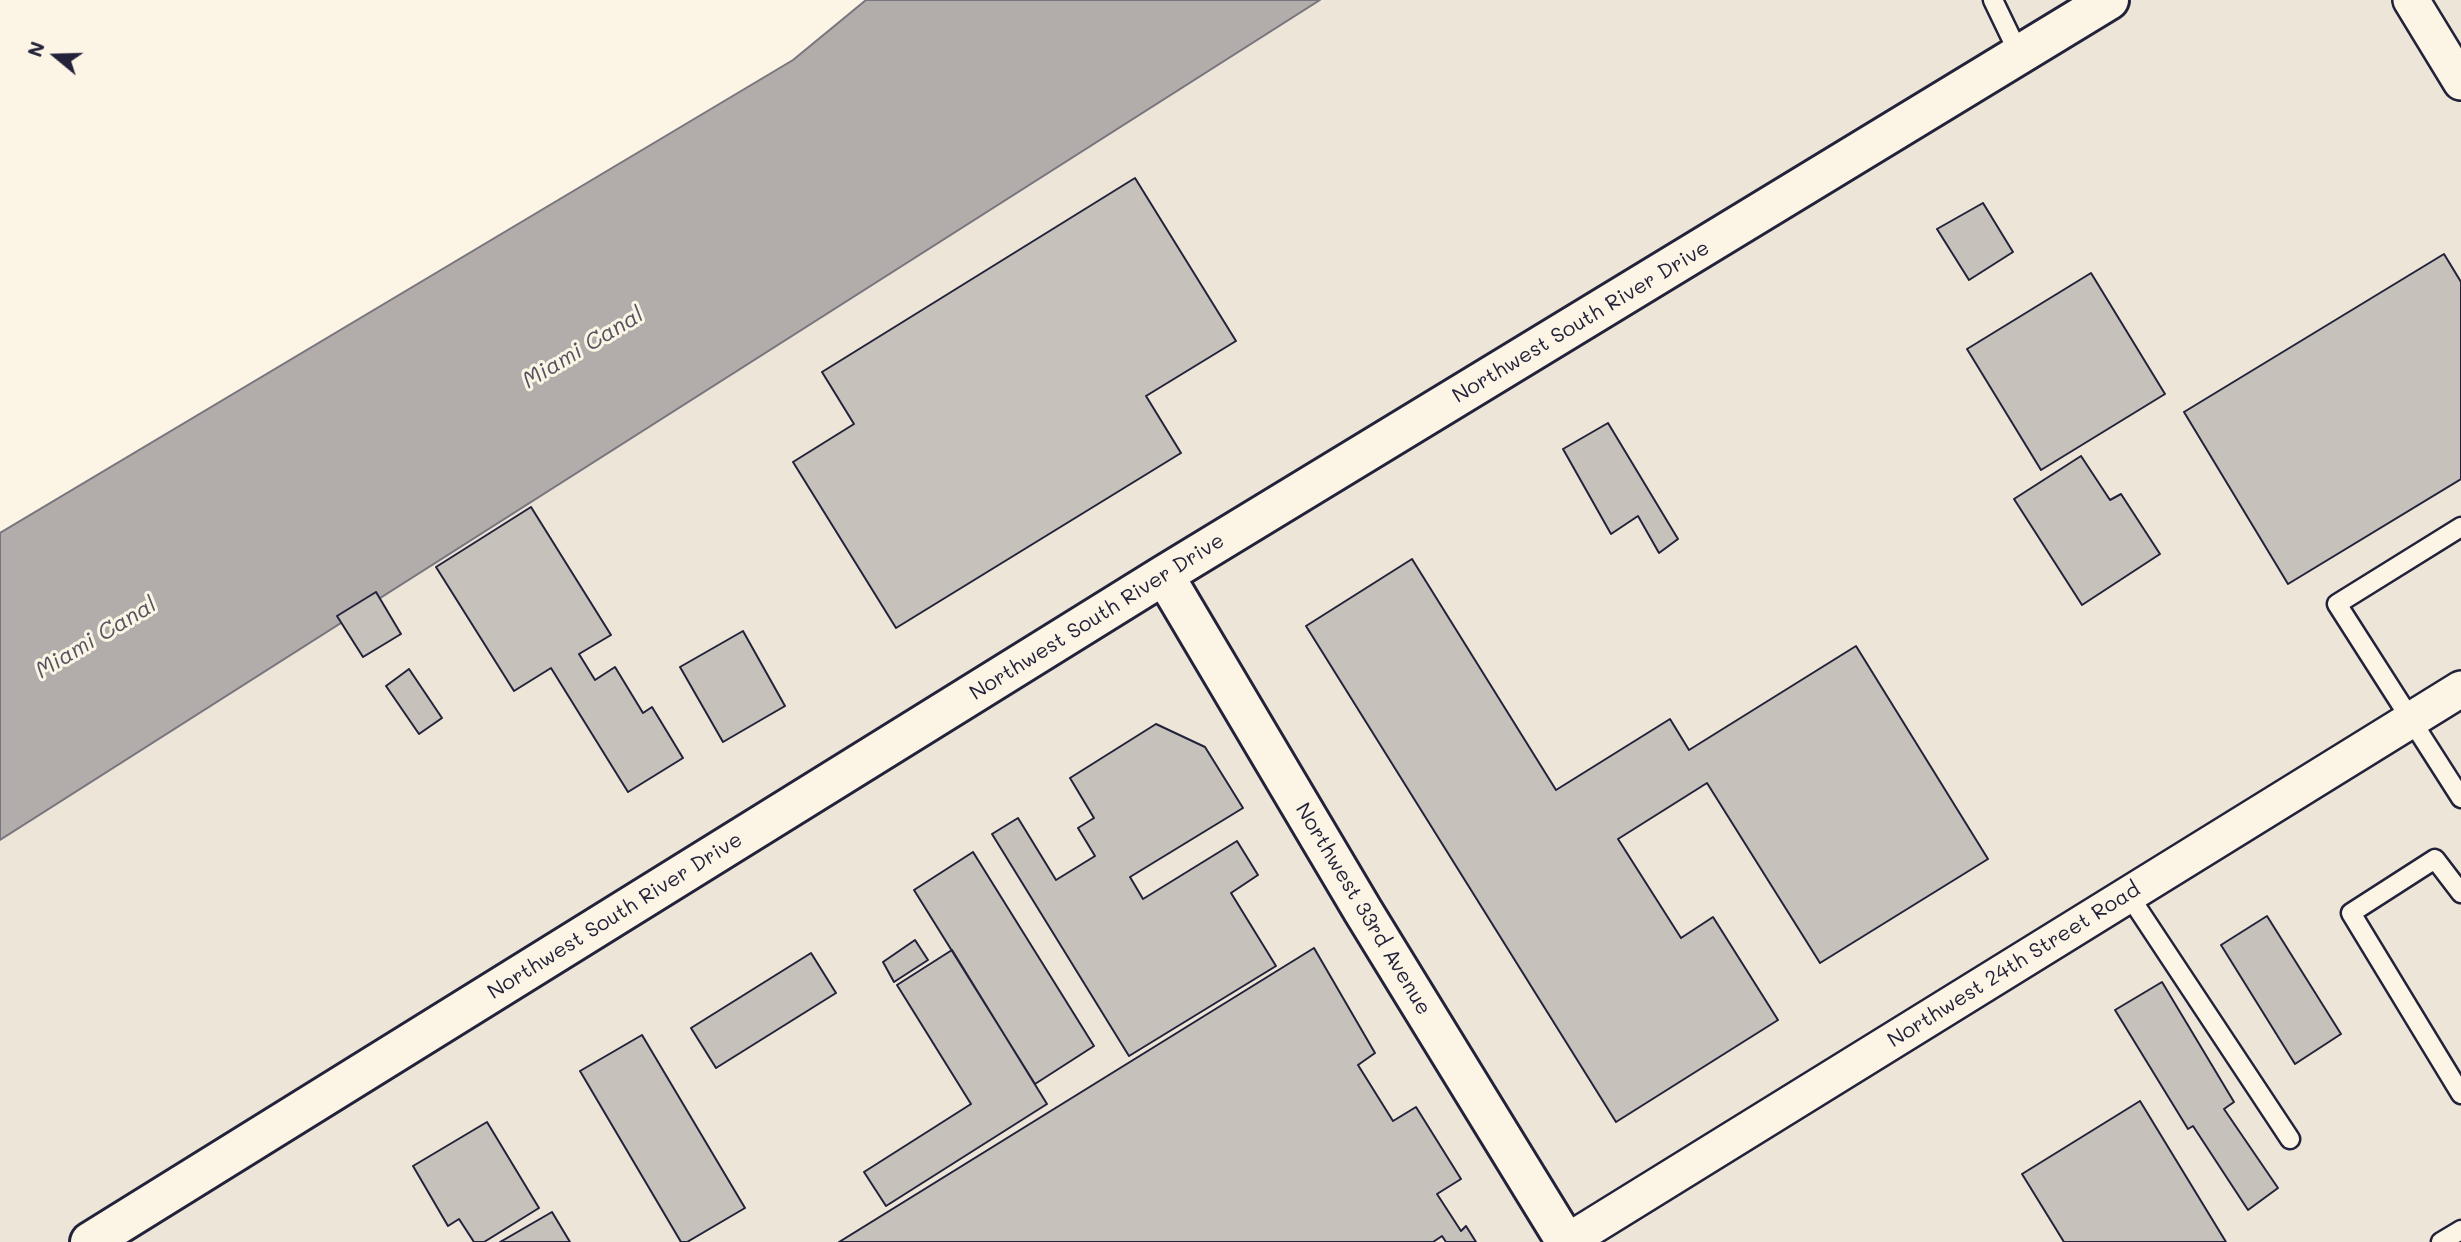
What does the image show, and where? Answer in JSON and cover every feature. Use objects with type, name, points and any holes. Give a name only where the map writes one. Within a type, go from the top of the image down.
[{"type":"street","name":"Northwest South River Drive","points":[[90,1242],[1164,575],[2109,0]]},
{"type":"street","points":[[2411,0],[2461,82]]},
{"type":"street","name":"Northwest 33rd Avenue","points":[[1164,575],[1363,911],[1566,1242]]},
{"type":"street","name":"Northwest 24th Street Road","points":[[1566,1242],[2461,689]]},
{"type":"lane","points":[[1993,0],[2020,56]]},
{"type":"lane","points":[[2461,527],[2337,604],[2461,798]]},
{"type":"lane","points":[[2461,893],[2435,859],[2351,913],[2461,1094]]},
{"type":"lane","points":[[2128,894],[2290,1139]]},
{"type":"lane","points":[[2441,1242],[2461,1231]]},
{"type":"shaded area","points":[[1320,0],[2461,0],[2461,1242],[0,1242],[0,840]]},
{"type":"water","name":"Miami Canal","points":[[866,0],[1320,0],[0,840],[0,533],[793,60]]},
{"type":"building","points":[[1135,178],[1236,341],[1146,396],[1181,453],[896,628],[793,462],[854,424],[822,372]]},
{"type":"building","points":[[1983,203],[2013,252],[1969,280],[1937,229]]},
{"type":"building","points":[[2444,254],[2461,282],[2461,479],[2288,584],[2184,412]]},
{"type":"building","points":[[2091,273],[2165,394],[2041,470],[1967,349]]},
{"type":"building","points":[[1608,423],[1678,539],[1659,553],[1638,516],[1611,534],[1563,449]]},
{"type":"building","points":[[2081,456],[2110,500],[2121,494],[2160,554],[2082,605],[2014,499]]},
{"type":"building","points":[[531,507],[611,635],[579,654],[595,680],[615,667],[643,713],[652,707],[683,758],[628,792],[551,668],[514,691],[436,567]]},
{"type":"building","points":[[1412,559],[1556,790],[1670,719],[1689,750],[1856,646],[1988,859],[1820,963],[1707,783],[1618,839],[1681,938],[1713,917],[1778,1020],[1616,1122],[1306,626]]},
{"type":"building","points":[[376,592],[401,634],[363,657],[337,616]]},
{"type":"building","points":[[743,631],[785,706],[723,742],[680,667]]},
{"type":"building","points":[[409,669],[442,718],[419,734],[386,686]]},
{"type":"building","points":[[1156,724],[1205,747],[1243,808],[1130,877],[1143,899],[1237,841],[1258,875],[1231,893],[1276,966],[1129,1056],[992,834],[1018,818],[1056,880],[1095,856],[1078,828],[1094,818],[1070,778]]},
{"type":"building","points":[[973,852],[1094,1046],[1035,1084],[914,890]]},
{"type":"building","points":[[2267,916],[2341,1034],[2295,1064],[2221,945]]},
{"type":"building","points":[[915,940],[928,960],[894,982],[883,962]]},
{"type":"building","points":[[1314,948],[1375,1053],[1358,1065],[1393,1121],[1416,1107],[1461,1179],[1437,1194],[1461,1231],[1466,1226],[1476,1242],[1446,1242],[1442,1236],[1433,1242],[839,1242]]},
{"type":"building","points":[[952,950],[1047,1104],[886,1206],[864,1172],[971,1104],[897,985]]},
{"type":"building","points":[[811,953],[836,993],[716,1068],[691,1028]]},
{"type":"building","points":[[2162,982],[2234,1102],[2224,1109],[2278,1188],[2248,1210],[2193,1126],[2188,1129],[2115,1010]]},
{"type":"building","points":[[642,1035],[745,1208],[687,1242],[681,1242],[580,1071]]},
{"type":"building","points":[[2140,1101],[2226,1242],[2064,1242],[2022,1174]]},
{"type":"building","points":[[487,1122],[539,1208],[484,1242],[474,1242],[459,1219],[448,1226],[413,1166]]},
{"type":"building","points":[[552,1212],[570,1242],[500,1242]]}]
